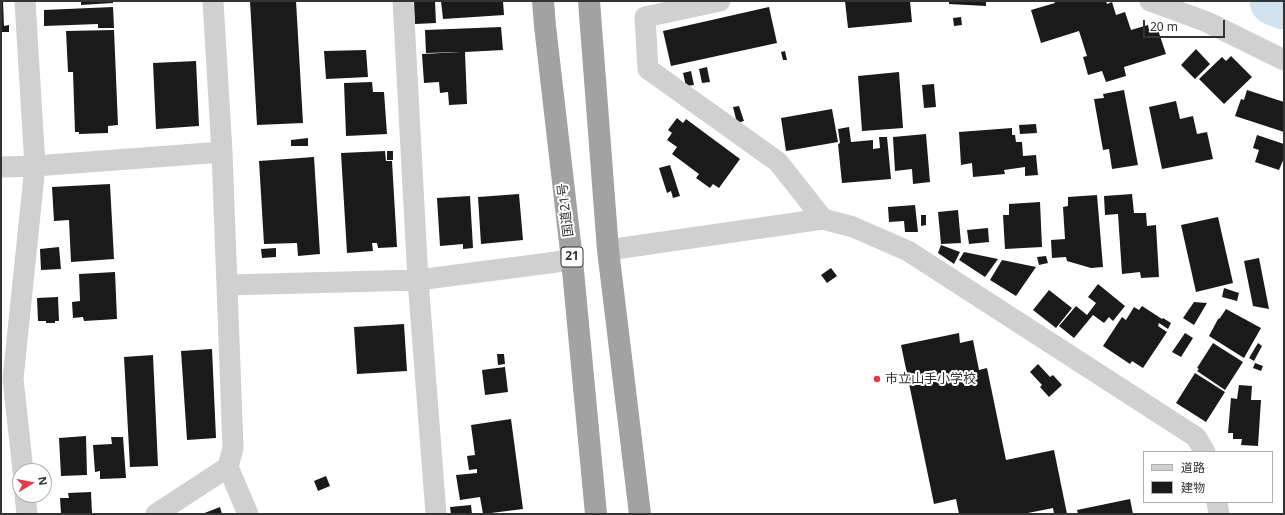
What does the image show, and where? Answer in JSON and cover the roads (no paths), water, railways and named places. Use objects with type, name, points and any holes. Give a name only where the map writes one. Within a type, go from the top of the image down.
[{"type":"highway","name":"国道21号","points":[[543,1],[572,260],[596,514]]},
{"type":"highway","points":[[589,1],[608,250],[640,514]]},
{"type":"street","points":[[22,463],[12,379],[35,166],[25,1]]},
{"type":"street","points":[[213,1],[222,152],[233,448],[228,467],[248,514]]},
{"type":"street","points":[[403,1],[418,280],[436,514]]},
{"type":"street","points":[[720,1],[645,17],[648,69],[778,162],[822,219]]},
{"type":"street","points":[[1150,1],[1207,22],[1284,60]]},
{"type":"street","points":[[1,168],[222,152]]},
{"type":"street","points":[[608,250],[822,219],[853,227],[908,251],[1196,437],[1204,451]]},
{"type":"street","points":[[227,285],[418,280],[572,260]]},
{"type":"street","points":[[156,514],[228,467]]},
{"type":"street","points":[[26,503],[27,514]]},
{"type":"street","points":[[1217,503],[1219,514]]},
{"type":"waterway","points":[[1274,1],[1284,5]]},
{"type":"place","name":"市立山手小学校","points":[[877,379]]}]
